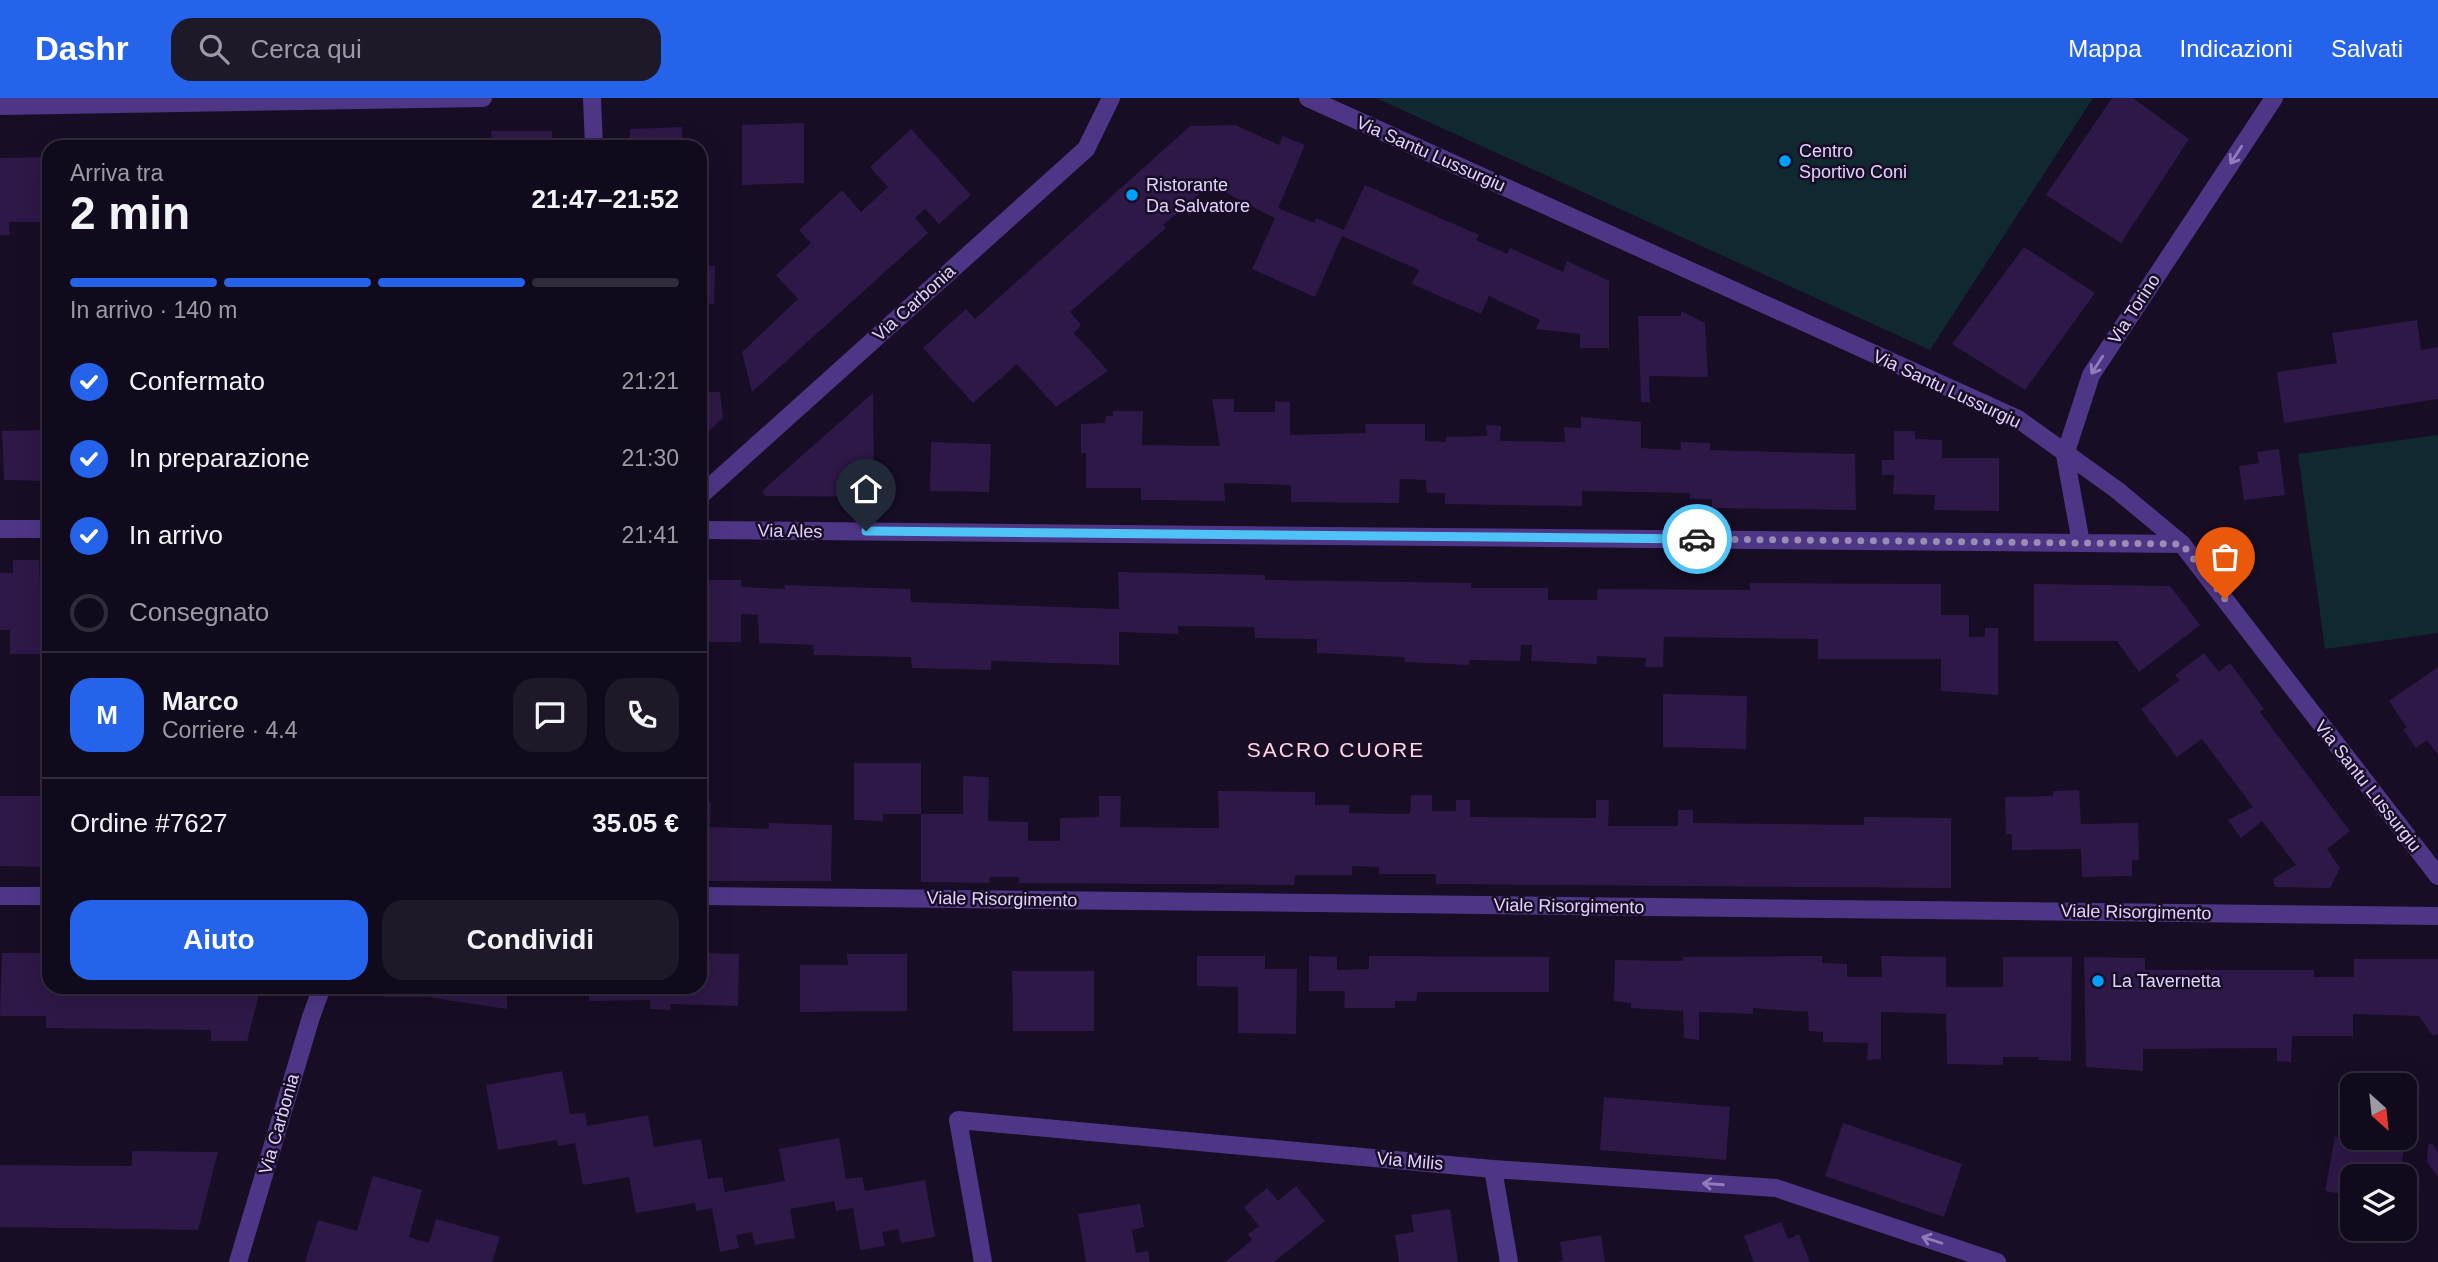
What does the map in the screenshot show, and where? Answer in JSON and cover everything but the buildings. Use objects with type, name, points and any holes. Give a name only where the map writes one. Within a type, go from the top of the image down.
[{"type":"street","points":[[0,106],[483,98]]},
{"type":"street","points":[[592,98],[594,140]]},
{"type":"street","name":"Via Carbonia","points":[[707,490],[1086,149],[1111,98]]},
{"type":"street","name":"Via Santu Lussurgiu","points":[[1308,98],[2018,419],[2117,490],[2182,544],[2438,876]]},
{"type":"street","name":"Via Torino","points":[[2081,543],[2065,455],[2091,375],[2274,98]]},
{"type":"street","points":[[0,528],[42,529]]},
{"type":"street","name":"Via Ales","points":[[707,530],[2182,544]]},
{"type":"street","points":[[0,896],[42,896]]},
{"type":"street","name":"Viale Risorgimento","points":[[707,896],[2438,916]]},
{"type":"street","name":"Via Carbonia","points":[[238,1262],[319,994]]},
{"type":"street","name":"Via Milis","points":[[983,1262],[958,1120],[1493,1169],[1776,1188],[1997,1262]]},
{"type":"street","points":[[1493,1169],[1510,1262]]},
{"type":"shaded area","name":"Centro Sportivo Coni","points":[[1376,98],[2093,98],[1930,350]]},
{"type":"shaded area","points":[[2438,435],[2438,633],[2325,649],[2298,454]]},
{"type":"way so far","points":[[1697,539],[2182,544],[2225,599]]},
{"type":"place","name":"Centro Sportivo Coni","points":[[1785,161]]},
{"type":"place","name":"Ristorante Da Salvatore","points":[[1132,195]]},
{"type":"place","name":"La Tavernetta","points":[[2098,981]]},
{"type":"district","name":"SACRO CUORE","points":[[1336,750]]},
{"type":"route","points":[[866,531],[1697,539]]}]
